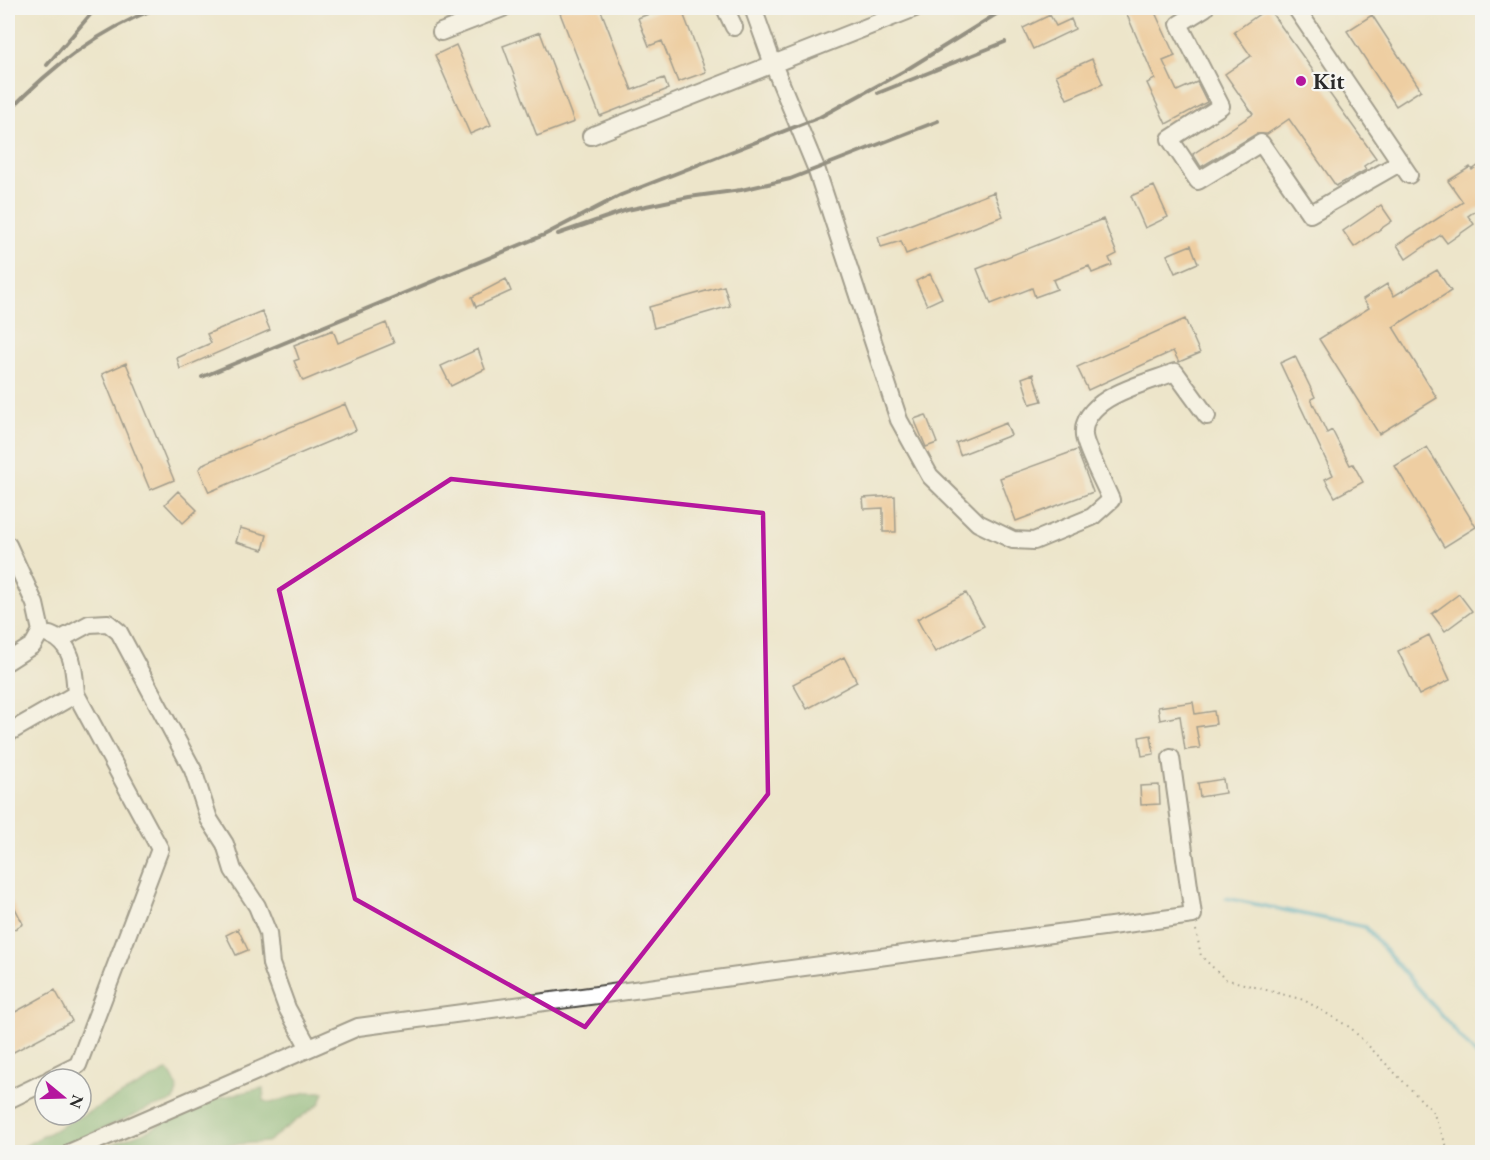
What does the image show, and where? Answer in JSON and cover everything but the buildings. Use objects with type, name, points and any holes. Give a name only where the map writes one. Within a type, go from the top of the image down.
[{"type":"street","points":[[441,32],[503,8]]},
{"type":"street","points":[[725,8],[734,27]]},
{"type":"street","points":[[753,8],[773,64],[816,168],[899,420],[930,476],[978,523],[1013,540],[1034,541],[1092,517],[1111,500],[1084,436],[1088,416],[1100,401],[1175,372],[1206,416]]},
{"type":"street","points":[[591,136],[915,8]]},
{"type":"street","points":[[1204,8],[1179,24],[1221,106],[1170,139],[1198,181],[1261,142],[1310,214],[1405,168],[1296,8]]},
{"type":"street","points":[[8,545],[35,604],[41,632],[33,645],[8,661]]},
{"type":"street","points":[[61,639],[89,624],[108,623],[119,632],[193,770],[208,819],[225,844],[233,870],[258,906],[268,933],[271,964],[288,1008],[309,1048]]},
{"type":"street","points":[[41,632],[61,639],[74,663],[76,693],[160,849],[78,1065],[74,1067]]},
{"type":"street","points":[[8,733],[76,693]]},
{"type":"street","points":[[71,1152],[358,1027],[1193,915],[1172,758]]},
{"type":"street","points":[[8,1100],[33,1088]]},
{"type":"path","points":[[1193,915],[1201,956],[1226,979],[1304,1000],[1351,1028],[1433,1112],[1449,1152]]},
{"type":"highlighted area","points":[[451,479],[763,513],[768,794],[585,1027],[355,899],[279,590]]},
{"type":"green space","points":[[168,1070],[178,1087],[174,1101],[147,1109],[53,1152],[13,1152],[60,1127],[93,1127],[93,1110]]},
{"type":"green space","points":[[263,1088],[264,1101],[271,1103],[307,1092],[324,1092],[320,1103],[267,1142],[226,1145],[211,1152],[91,1152],[147,1131],[209,1100]]},
{"type":"waterway","points":[[1226,898],[1365,927],[1482,1062]]},
{"type":"railway","points":[[47,65],[96,8]]},
{"type":"railway","points":[[8,112],[77,51],[115,27],[157,8]]},
{"type":"railway","points":[[202,377],[544,235],[621,195],[820,117],[906,70],[1006,8]]},
{"type":"railway","points":[[878,93],[1005,42]]},
{"type":"railway","points":[[558,234],[627,210],[790,179],[938,121]]},
{"type":"place","name":"Kit","points":[[1301,81]]}]
